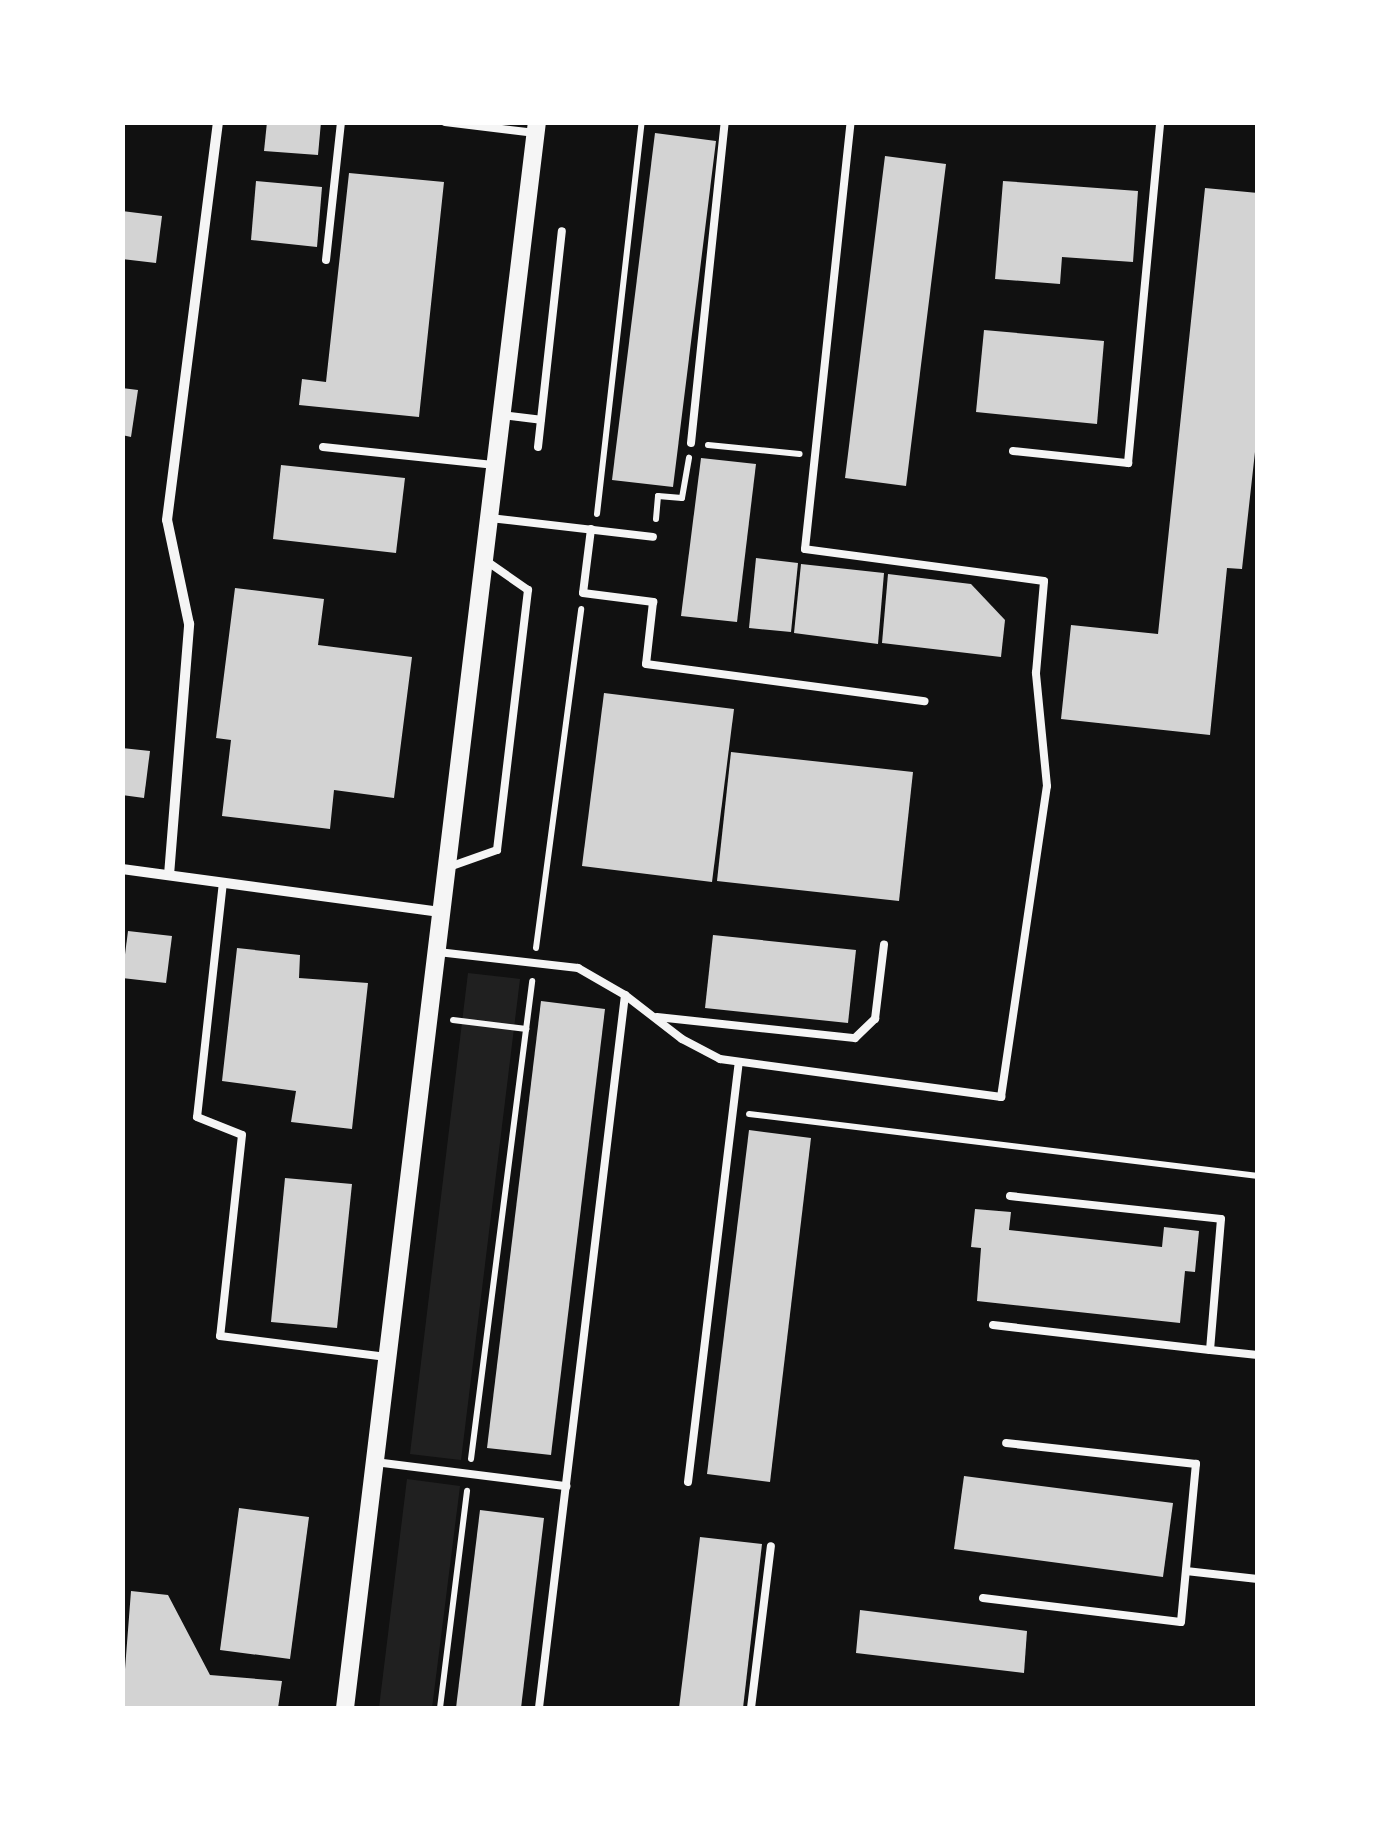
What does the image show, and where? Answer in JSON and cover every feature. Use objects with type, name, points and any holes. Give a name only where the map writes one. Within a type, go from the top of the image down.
[{"type":"street","points":[[169,875],[189,624],[167,520],[218,122]]},
{"type":"street","points":[[345,1708],[536,128]]},
{"type":"street","points":[[122,869],[443,912]]},
{"type":"lane","points":[[326,260],[341,122]]},
{"type":"lane","points":[[445,122],[536,128]]},
{"type":"lane","points":[[691,443],[725,122]]},
{"type":"lane","points":[[438,952],[534,962],[592,973],[695,1048],[739,1063],[1001,1097],[1047,786],[1036,673],[1044,582],[804,549],[851,122]]},
{"type":"lane","points":[[1013,452],[1128,463],[1160,122]]},
{"type":"lane","points":[[538,447],[562,231]]},
{"type":"lane","points":[[502,415],[540,420]]},
{"type":"lane","points":[[324,447],[496,465]]},
{"type":"lane","points":[[490,518],[654,536]]},
{"type":"lane","points":[[590,530],[584,593],[653,602],[646,664],[925,702]]},
{"type":"lane","points":[[448,868],[497,850],[502,813],[528,590],[485,560]]},
{"type":"lane","points":[[223,882],[196,1117],[242,1134],[220,1336],[388,1357]]},
{"type":"lane","points":[[653,1016],[856,1038],[875,1019],[884,945]]},
{"type":"lane","points":[[539,1708],[625,995]]},
{"type":"lane","points":[[688,1482],[739,1063]]},
{"type":"lane","points":[[1010,1196],[1221,1219],[1210,1350]]},
{"type":"lane","points":[[993,1325],[1258,1355]]},
{"type":"lane","points":[[983,1598],[1181,1622],[1196,1464],[1006,1443]]},
{"type":"lane","points":[[375,1462],[566,1486]]},
{"type":"lane","points":[[751,1708],[771,1546]]},
{"type":"lane","points":[[1186,1571],[1258,1580]]},
{"type":"path","points":[[590,530],[642,122]]},
{"type":"path","points":[[654,536],[658,496],[682,498],[691,443],[816,455]]},
{"type":"path","points":[[440,1708],[584,593]]},
{"type":"path","points":[[430,1018],[526,1029]]},
{"type":"path","points":[[733,1112],[1258,1176]]},
{"type":"shaded area","points":[[468,973],[520,979],[461,1460],[410,1454]]},
{"type":"shaded area","points":[[407,1479],[460,1486],[432,1708],[379,1708]]},
{"type":"building","points":[[267,122],[321,122],[318,155],[264,151]]},
{"type":"building","points":[[655,133],[716,141],[673,487],[612,480]]},
{"type":"building","points":[[885,156],[946,164],[906,486],[845,478]]},
{"type":"building","points":[[349,173],[444,182],[419,417],[299,405],[302,379],[326,382]]},
{"type":"building","points":[[256,181],[322,187],[317,247],[251,240]]},
{"type":"building","points":[[1003,181],[1138,191],[1133,262],[1062,257],[1060,284],[995,279]]},
{"type":"building","points":[[1205,188],[1258,193],[1258,425],[1242,569],[1227,568],[1210,735],[1061,719],[1071,625],[1158,634]]},
{"type":"building","points":[[122,211],[162,216],[156,263],[122,259]]},
{"type":"building","points":[[984,330],[1104,341],[1097,424],[976,412]]},
{"type":"building","points":[[122,388],[138,390],[131,437],[122,435]]},
{"type":"building","points":[[701,458],[756,464],[737,622],[681,616]]},
{"type":"building","points":[[281,465],[405,478],[396,553],[273,539]]},
{"type":"building","points":[[756,558],[798,563],[791,632],[749,628]]},
{"type":"building","points":[[801,564],[884,573],[878,644],[794,633]]},
{"type":"building","points":[[888,574],[971,584],[1005,620],[1001,657],[882,643]]},
{"type":"building","points":[[235,588],[324,599],[318,645],[412,657],[394,798],[334,790],[330,829],[222,816],[231,740],[216,738]]},
{"type":"building","points":[[604,693],[734,709],[712,882],[582,866]]},
{"type":"building","points":[[122,748],[150,751],[144,798],[122,795]]},
{"type":"building","points":[[731,752],[913,772],[899,901],[717,881]]},
{"type":"building","points":[[128,931],[172,936],[166,983],[122,978]]},
{"type":"building","points":[[713,935],[856,950],[848,1023],[705,1008]]},
{"type":"building","points":[[237,948],[300,955],[299,978],[368,983],[352,1129],[291,1122],[296,1091],[222,1081]]},
{"type":"building","points":[[541,1001],[605,1009],[551,1455],[487,1448]]},
{"type":"building","points":[[749,1130],[811,1138],[770,1482],[707,1474]]},
{"type":"building","points":[[285,1178],[352,1184],[337,1328],[271,1322]]},
{"type":"building","points":[[975,1209],[1011,1212],[1009,1230],[1162,1247],[1164,1227],[1199,1231],[1195,1272],[1185,1271],[1180,1323],[977,1301],[981,1248],[971,1247]]},
{"type":"building","points":[[964,1476],[1173,1503],[1163,1577],[954,1549]]},
{"type":"building","points":[[239,1508],[309,1517],[290,1659],[220,1650]]},
{"type":"building","points":[[480,1510],[544,1518],[521,1708],[456,1708]]},
{"type":"building","points":[[700,1537],[762,1544],[743,1708],[679,1708]]},
{"type":"building","points":[[131,1591],[168,1595],[210,1675],[282,1681],[278,1708],[122,1708]]},
{"type":"building","points":[[860,1610],[1027,1631],[1024,1673],[856,1653]]}]
